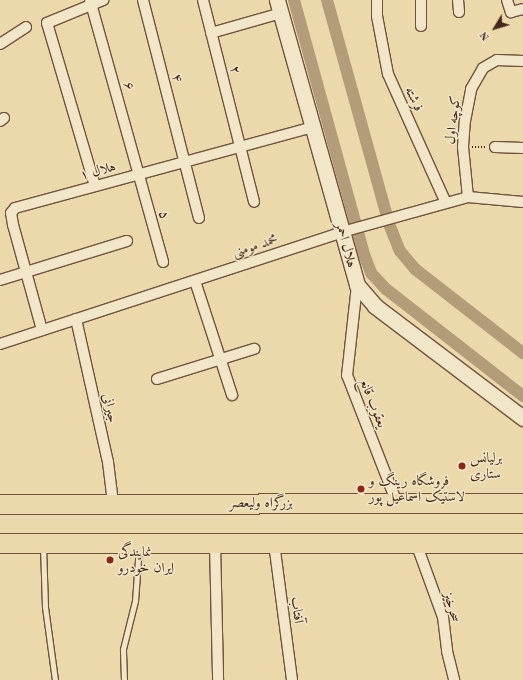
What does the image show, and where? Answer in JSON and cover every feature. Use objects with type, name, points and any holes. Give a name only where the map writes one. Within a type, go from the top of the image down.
[{"type":"highway","name":"بزرگراه ولیعصر","points":[[0,504],[523,503]]},
{"type":"highway","points":[[0,543],[523,543]]},
{"type":"main road","name":"هلال احمر","points":[[279,7],[313,127],[346,231],[357,285],[375,306],[523,418]]},
{"type":"street","points":[[95,186],[47,23],[91,2],[104,0]]},
{"type":"street","name":"۴","points":[[143,0],[199,218]]},
{"type":"street","name":"۲","points":[[203,0],[254,202]]},
{"type":"street","name":"فرشته","points":[[377,0],[377,16],[388,74],[446,203]]},
{"type":"street","points":[[421,0],[421,26]]},
{"type":"street","points":[[458,0],[458,12]]},
{"type":"street","points":[[507,0],[511,12],[523,9]]},
{"type":"street","name":"۶","points":[[91,2],[139,174]]},
{"type":"street","points":[[211,33],[279,7]]},
{"type":"street","points":[[0,44],[26,27]]},
{"type":"street","name":"کوچه اول","points":[[468,197],[463,147],[465,121],[471,89],[483,68],[497,60],[523,61]]},
{"type":"street","name":"هلال ۱","points":[[42,330],[11,213],[15,208],[313,127]]},
{"type":"street","points":[[495,147],[523,148]]},
{"type":"street","name":"۵","points":[[139,174],[163,262]]},
{"type":"street","name":"محمد مومنی","points":[[0,344],[346,231],[468,197],[523,202]]},
{"type":"street","points":[[0,280],[127,241]]},
{"type":"street","points":[[195,280],[232,395]]},
{"type":"street","name":"یعقوب قانع","points":[[357,285],[346,375],[397,503]]},
{"type":"street","name":"جیرانی","points":[[76,319],[108,462],[113,503]]},
{"type":"street","points":[[157,379],[254,349]]},
{"type":"street","points":[[215,543],[218,680]]},
{"type":"street","name":"آفتاب","points":[[274,543],[292,680]]},
{"type":"street","name":"سحرخیز","points":[[416,543],[443,617],[447,650],[454,680]]},
{"type":"lane","points":[[43,543],[45,607],[55,680]]},
{"type":"lane","points":[[124,680],[123,649],[135,601],[139,543]]},
{"type":"path","points":[[463,147],[495,147]]},
{"type":"waterway","points":[[294,0],[365,257],[371,273],[386,289],[523,396]]},
{"type":"waterway","points":[[327,0],[389,224],[400,251],[415,269],[523,353]]},
{"type":"place","name":"برلیانس ستاری","points":[[462,466]]},
{"type":"place","name":"فروشگاه رینگ و لاستیک اسماعیل پور","points":[[361,489]]},
{"type":"place","name":"نمایندگی ایران خودرو","points":[[110,560]]}]
